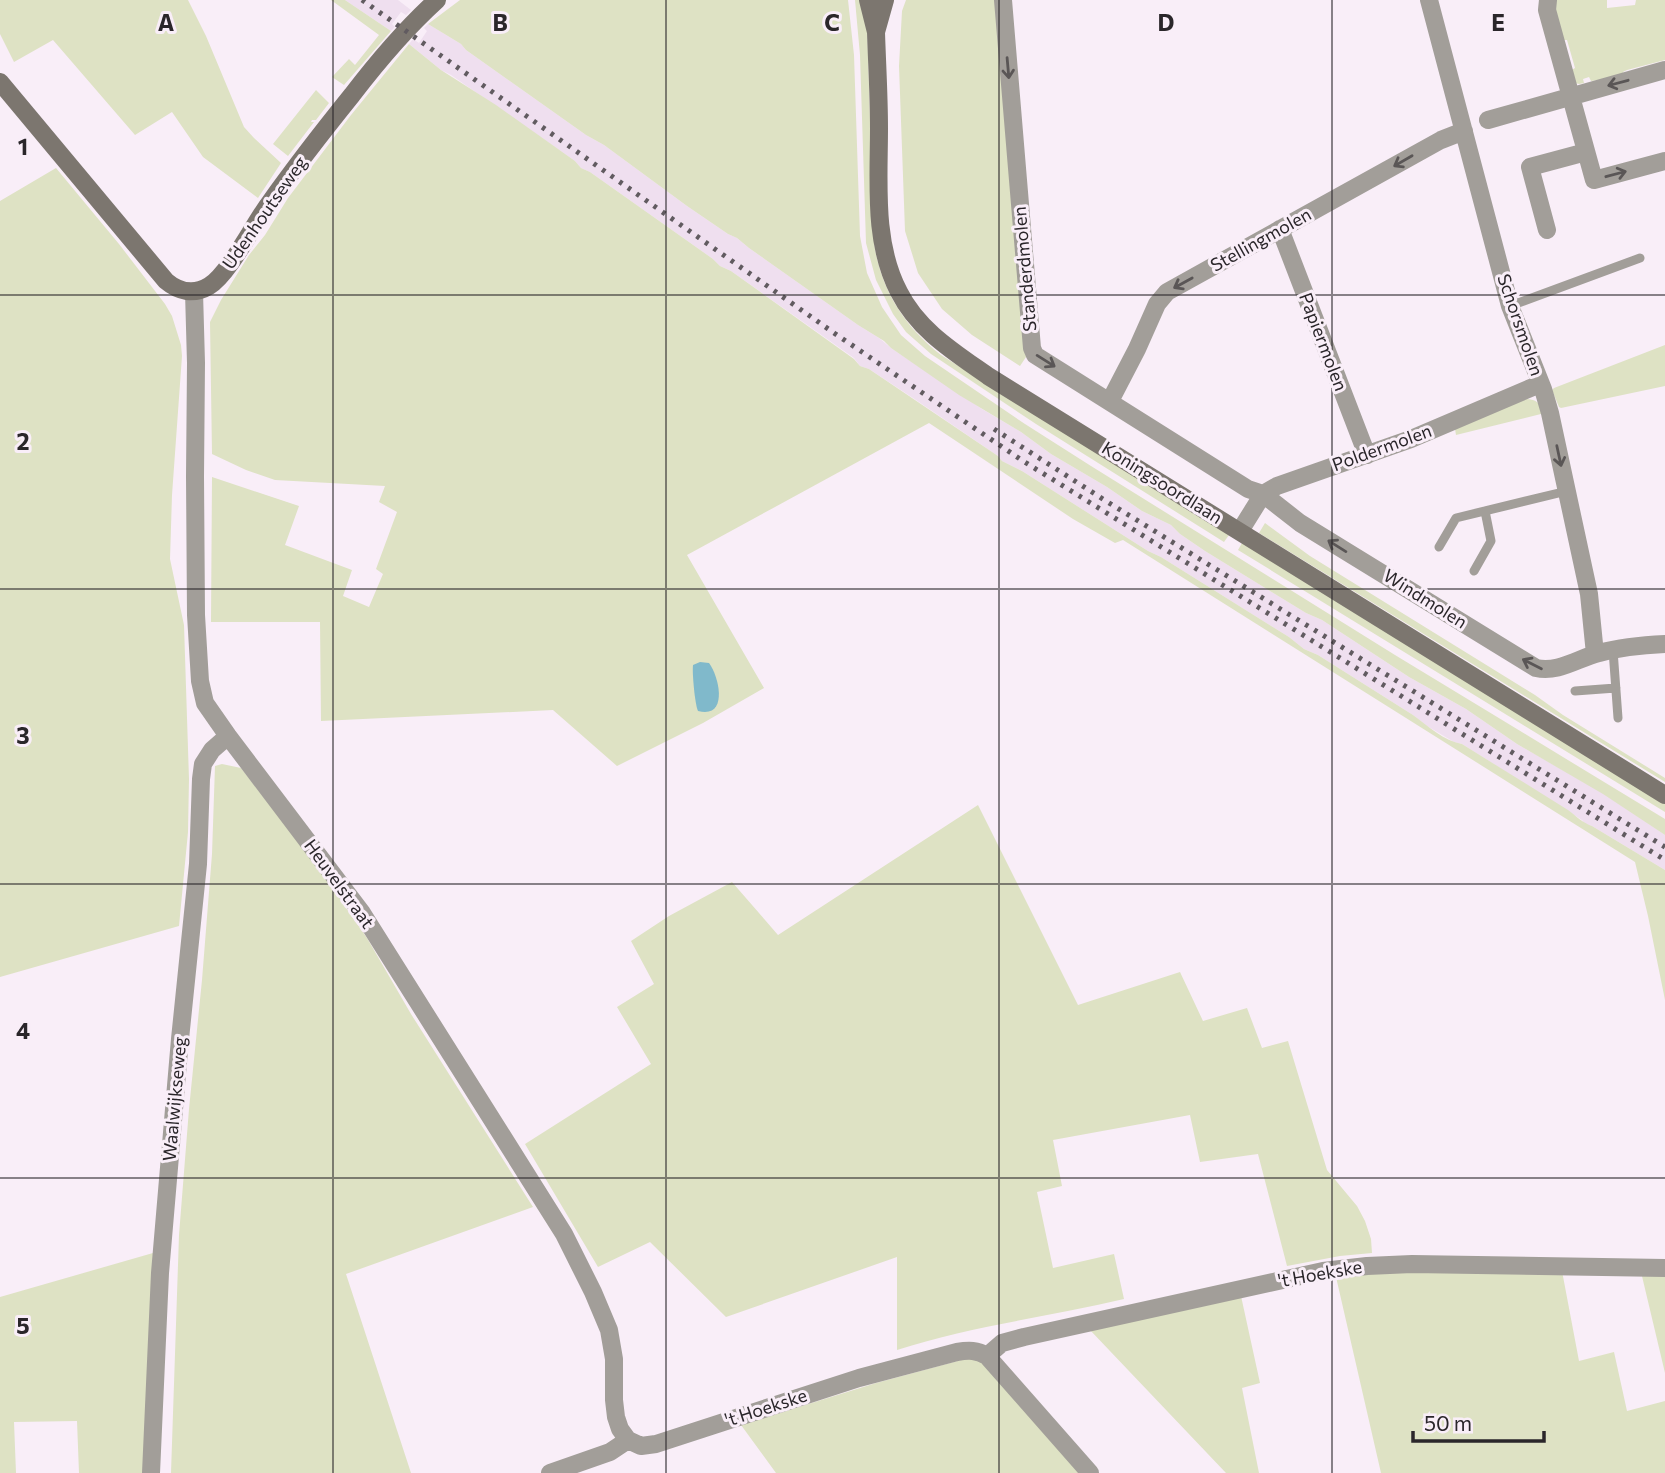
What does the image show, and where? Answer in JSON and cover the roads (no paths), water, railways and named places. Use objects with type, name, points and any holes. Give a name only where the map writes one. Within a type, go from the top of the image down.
[{"type":"street","name":"Koningsoordlaan","points":[[868,0],[876,32],[880,228],[887,267],[899,294],[937,341],[988,376],[1665,795]]},
{"type":"street","name":"Koningsoordlaan","points":[[876,32],[885,0]]},
{"type":"street","name":"Standerdmolen","points":[[1003,0],[1032,348],[1035,355],[1248,489],[1263,494]]},
{"type":"street","name":"Schorsmolen","points":[[1429,0],[1510,306],[1552,421],[1604,652]]},
{"type":"street","points":[[1548,0],[1547,10],[1594,180],[1665,161]]},
{"type":"street","name":"Udenhoutseweg","points":[[194,292],[221,277],[261,215],[326,127],[390,47],[436,1]]},
{"type":"street","points":[[1488,120],[1665,70]]},
{"type":"street","points":[[0,82],[159,273],[173,287],[194,292]]},
{"type":"street","name":"Stellingmolen","points":[[1110,401],[1157,304],[1167,292],[1441,140],[1464,131]]},
{"type":"street","points":[[1547,230],[1530,167],[1586,152]]},
{"type":"street","name":"Papiermolen","points":[[1280,229],[1367,454]]},
{"type":"street","name":"Heuvelstraat","points":[[194,292],[196,615],[200,681],[205,703],[362,913],[564,1234],[609,1330],[614,1359],[616,1417],[628,1440]]},
{"type":"street","name":"Poldermolen","points":[[1263,494],[1277,486],[1411,439],[1541,387]]},
{"type":"street","points":[[1240,531],[1263,494]]},
{"type":"street","name":"Windmolen","points":[[1263,494],[1300,523],[1536,668],[1546,670],[1604,652],[1665,644]]},
{"type":"street","name":"Waalwijkseweg","points":[[151,1473],[161,1260],[198,864],[201,779],[203,764],[212,750],[228,736]]},
{"type":"street","name":"'t Hoekske","points":[[628,1440],[641,1446],[656,1444],[869,1375],[957,1352],[971,1350],[987,1356],[1002,1343],[1323,1271],[1412,1264],[1665,1268]]},
{"type":"street","points":[[987,1356],[1090,1473]]},
{"type":"street","points":[[550,1473],[610,1452],[628,1440]]},
{"type":"lane","points":[[1510,306],[1640,258]]},
{"type":"lane","points":[[1439,547],[1456,518],[1567,491]]},
{"type":"lane","points":[[1474,571],[1491,541],[1485,511]]},
{"type":"lane","points":[[1604,652],[1616,688],[1618,718]]},
{"type":"lane","points":[[1575,691],[1616,688]]},
{"type":"water","points":[[700,662],[709,663],[718,687],[718,703],[708,712],[698,711],[696,702],[693,665]]},
{"type":"railway","points":[[362,0],[834,333],[1023,461],[1665,860]]},
{"type":"railway","points":[[994,429],[1665,847]]}]
